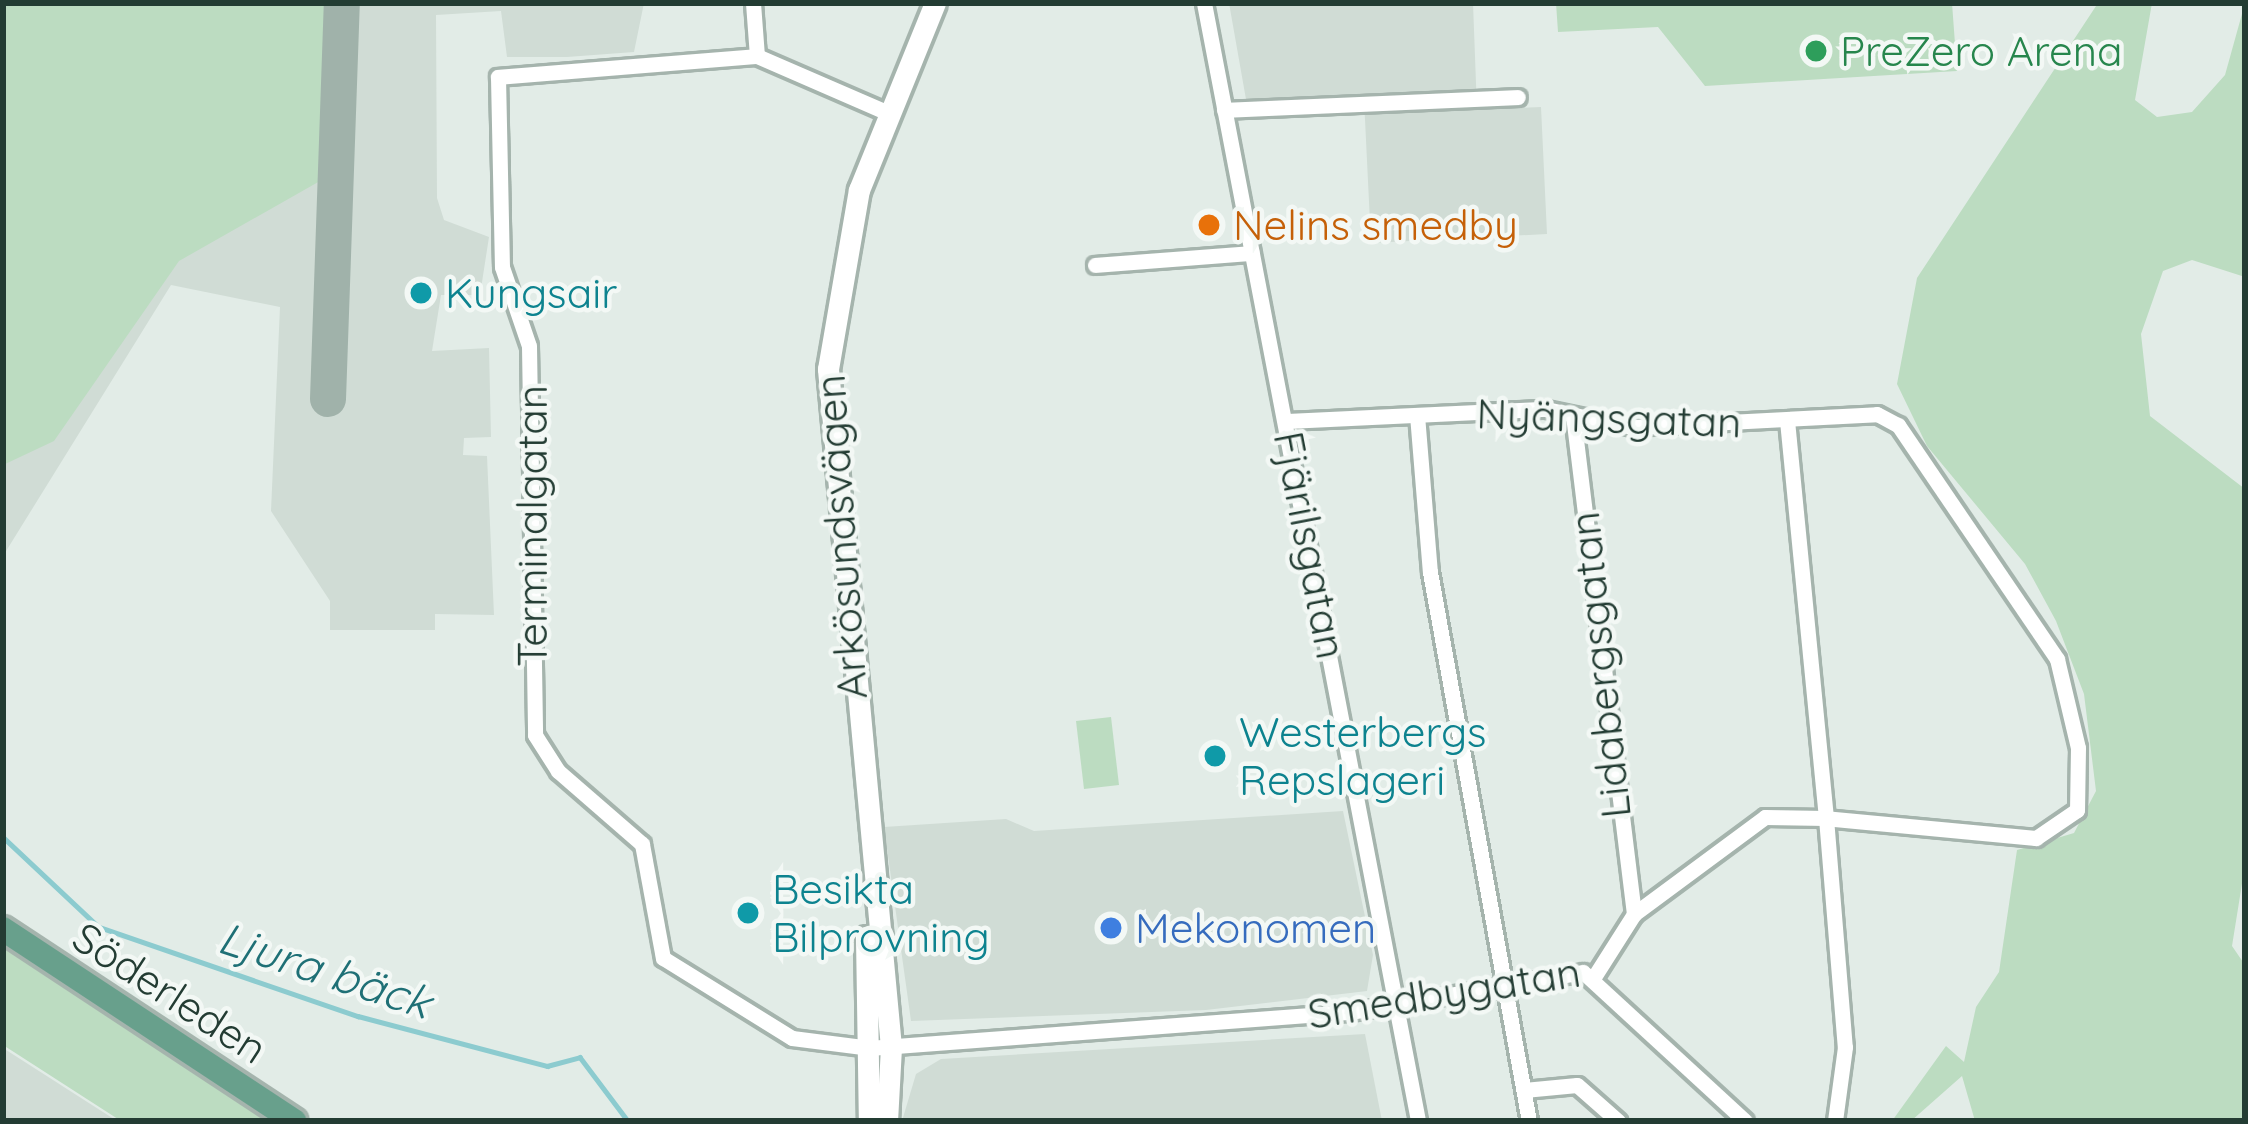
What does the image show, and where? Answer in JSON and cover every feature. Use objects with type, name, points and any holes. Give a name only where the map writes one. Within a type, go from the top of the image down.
[{"type":"main road","name":"Arkösundsvägen","points":[[887,1121],[828,369],[841,262],[886,112],[935,3]]},
{"type":"main road","name":"Arkösundsvägen","points":[[913,53],[946,3]]},
{"type":"main road","name":"Söderleden","points":[[3,929],[294,1121]]},
{"type":"main road","name":"Arkösundsvägen","points":[[869,1121],[880,1047]]},
{"type":"street","points":[[753,3],[758,56]]},
{"type":"street","name":"Fjärilsgatan","points":[[1204,3],[1418,1121]]},
{"type":"street","name":"Terminalgatan","points":[[880,1047],[803,1043],[671,967],[651,934],[642,844],[545,757],[532,718],[530,346],[502,267],[498,77],[758,56],[886,112]]},
{"type":"street","points":[[1224,110],[1518,97]]},
{"type":"street","points":[[1095,265],[1252,253]]},
{"type":"street","name":"Smedbygatan","points":[[880,1047],[1396,1004],[1505,983],[1594,977],[1634,914],[1765,817],[1826,818],[2036,838],[2077,810],[2078,748],[2057,659],[1898,424],[1877,414],[1786,423]]},
{"type":"street","points":[[1417,415],[1430,572],[1529,1121]]},
{"type":"street","name":"Nyängsgatan","points":[[1287,422],[1417,415],[1573,415],[1632,427],[1786,423]]},
{"type":"street","name":"Lidabergsgatan","points":[[1573,415],[1634,914]]},
{"type":"street","points":[[1786,423],[1845,1047],[1835,1121]]},
{"type":"street","points":[[1594,977],[1745,1121]]},
{"type":"street","points":[[1524,1090],[1577,1085],[1618,1121]]},
{"type":"shaded area","points":[[3,3],[644,3],[634,52],[567,57],[507,57],[501,11],[436,15],[437,198],[444,220],[489,237],[480,295],[441,295],[432,351],[489,348],[491,437],[464,438],[463,455],[487,456],[494,615],[435,614],[435,630],[330,630],[330,601],[271,511],[280,307],[171,285],[3,556]]},
{"type":"shaded area","points":[[1229,3],[1473,3],[1477,110],[1541,107],[1547,234],[1371,243],[1364,99],[1247,105]]},
{"type":"shaded area","points":[[1343,811],[1373,955],[1367,991],[1206,1010],[911,1021],[884,827],[1006,819],[1034,831]]},
{"type":"shaded area","points":[[1365,1034],[1382,1121],[902,1121],[916,1074],[941,1059]]},
{"type":"shaded area","points":[[3,1048],[117,1121],[3,1121]]},
{"type":"green space","points":[[3,3],[328,5],[320,181],[179,261],[54,441],[3,465]]},
{"type":"green space","name":"PreZero Arena","points":[[1556,3],[1952,3],[1957,71],[1705,86],[1658,27],[1558,32]]},
{"type":"green space","points":[[2098,3],[2152,3],[2135,100],[2157,117],[2192,112],[2225,75],[2245,3],[2245,277],[2192,260],[2163,271],[2141,334],[2150,416],[2245,489],[2245,865],[2232,946],[2245,965],[2245,1121],[1975,1121],[1962,1076],[1911,1121],[1892,1121],[1946,1046],[1964,1062],[1976,1007],[1999,972],[2017,850],[2074,833],[2096,791],[2084,694],[2056,621],[2025,564],[1927,446],[1897,384],[1917,278]]},
{"type":"green space","points":[[1111,717],[1119,785],[1084,789],[1076,721]]},
{"type":"green space","points":[[3,944],[272,1121],[121,1121],[3,1045]]},
{"type":"waterway","name":"Ljura bäck","points":[[3,837],[99,927],[358,1016],[547,1066],[580,1057],[628,1121]]},
{"type":"taxiway","points":[[328,399],[342,3]]},
{"type":"place","name":"PreZero Arena","points":[[1816,51]]},
{"type":"place","name":"Nelins smedby","points":[[1209,225]]},
{"type":"place","name":"Kungsair","points":[[421,293]]},
{"type":"place","name":"Westerbergs Repslageri","points":[[1215,756]]},
{"type":"place","name":"Besikta Bilprovning","points":[[748,913]]},
{"type":"place","name":"Mekonomen","points":[[1111,928]]}]
